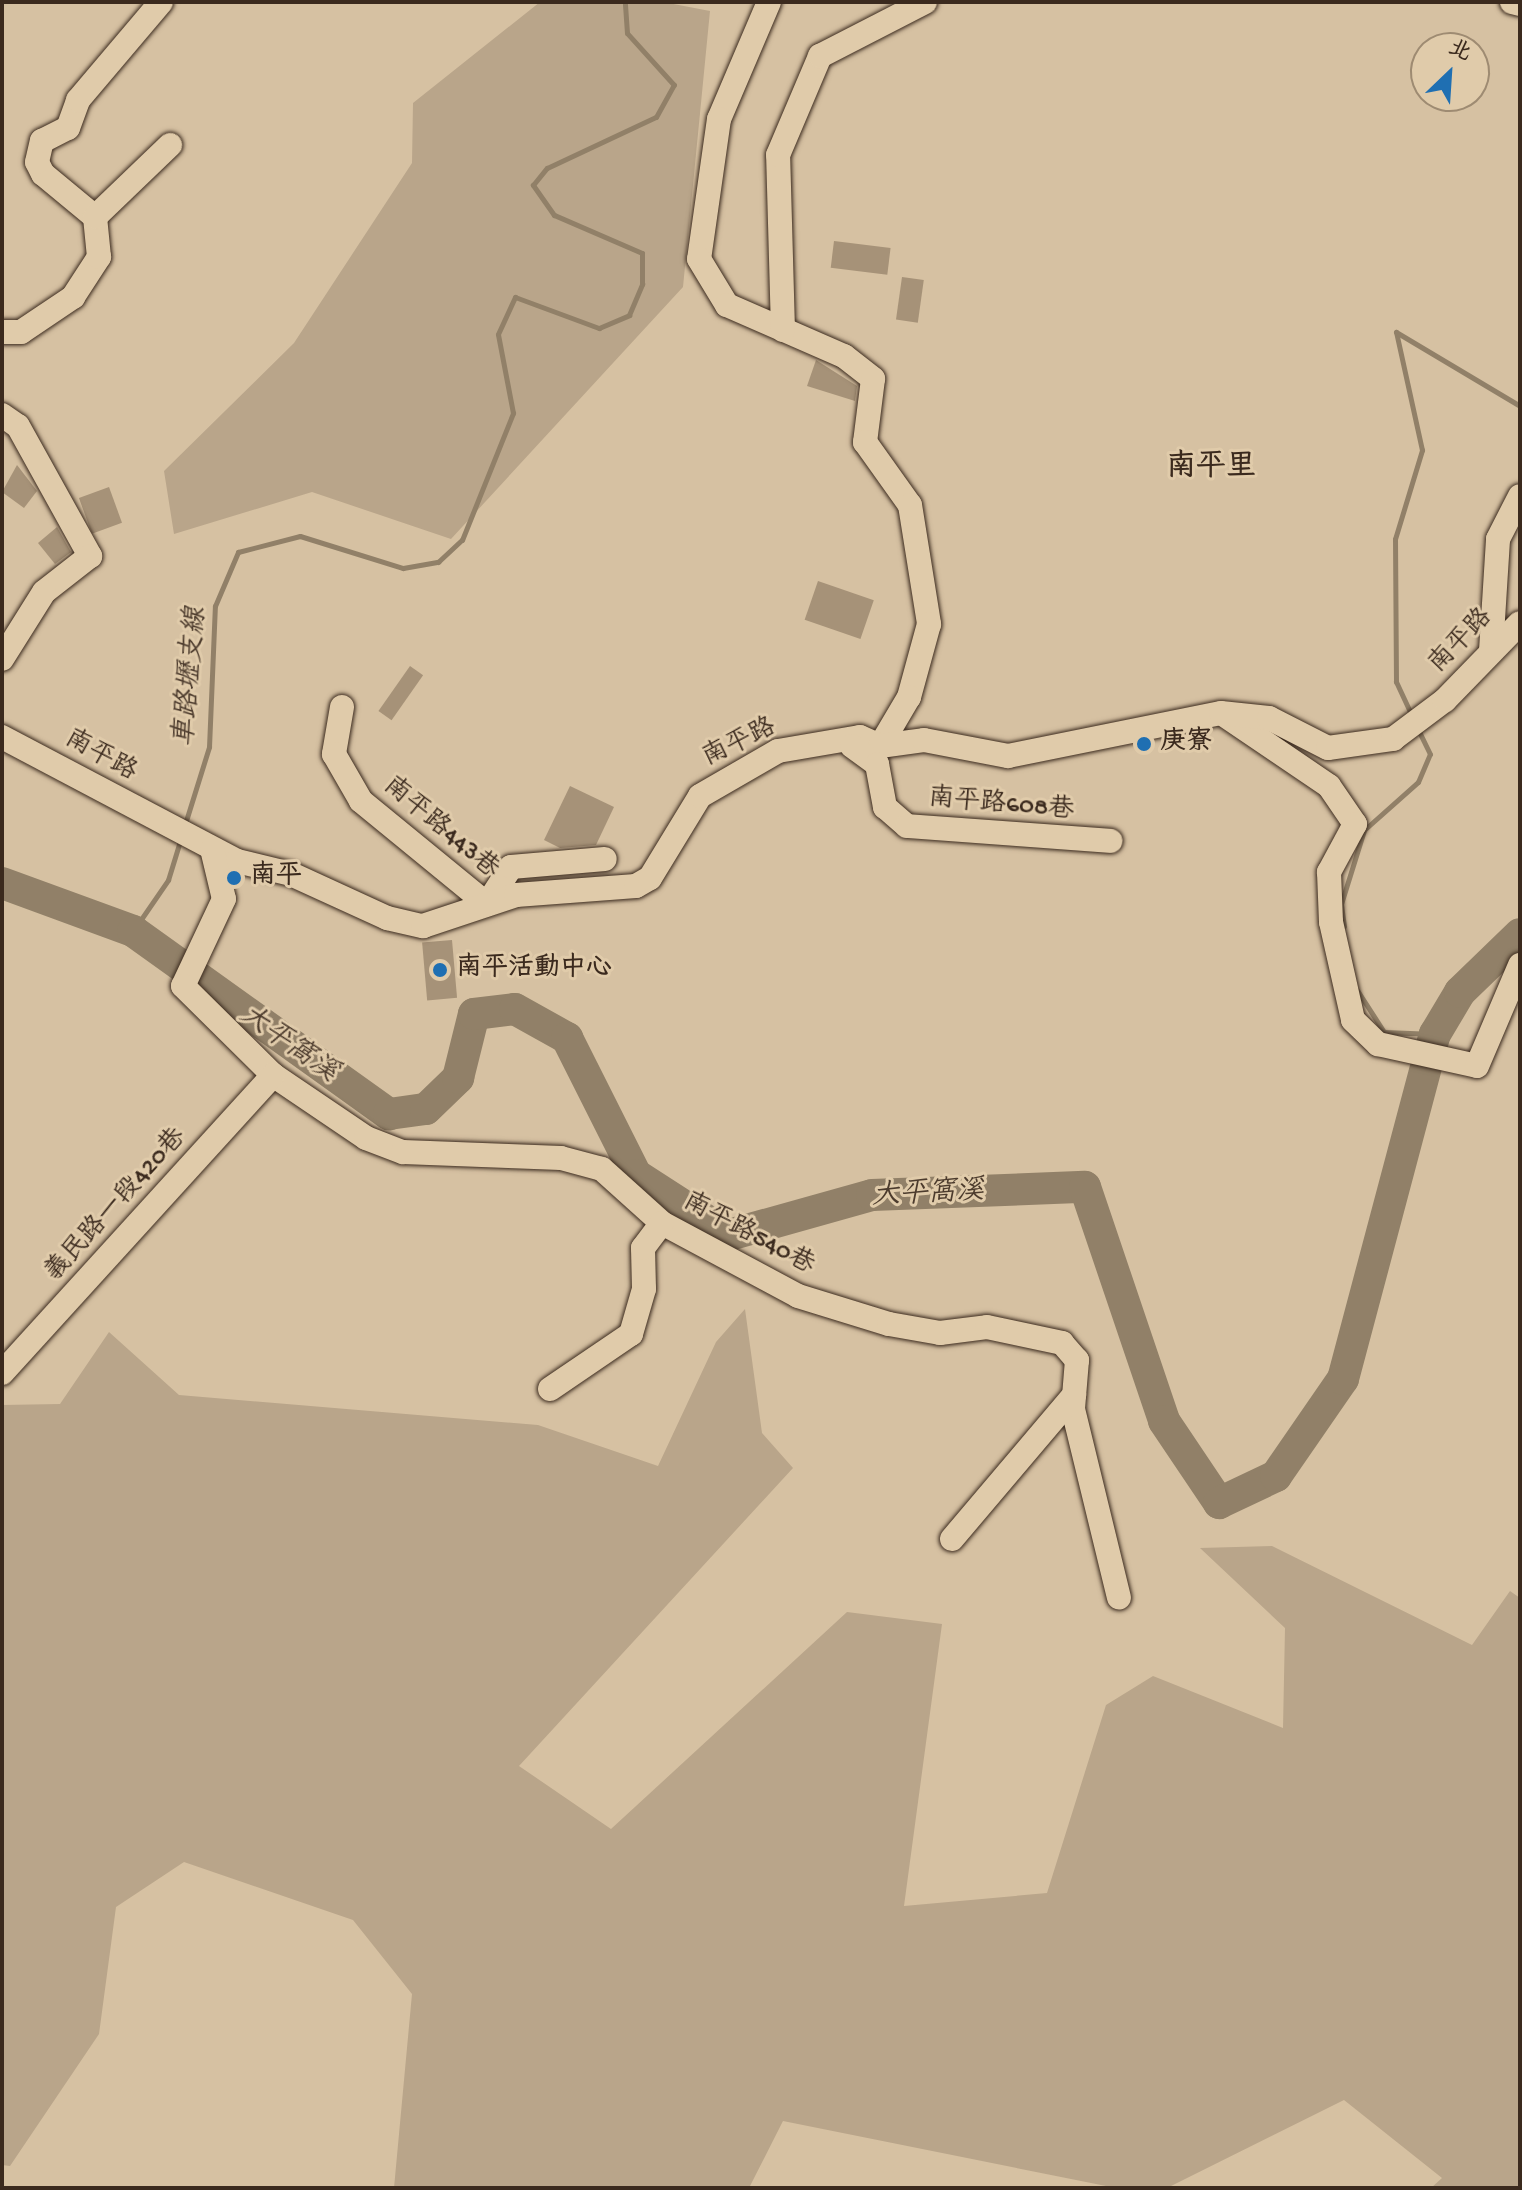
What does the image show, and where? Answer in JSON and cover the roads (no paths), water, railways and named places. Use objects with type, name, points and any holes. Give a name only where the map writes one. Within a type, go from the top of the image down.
[{"type":"street","points":[[2,332],[21,332],[73,297],[99,257],[95,217],[43,174],[37,162],[42,141],[68,128],[78,100],[161,2]]},
{"type":"street","points":[[769,2],[719,119],[699,259],[727,305],[844,356],[873,379],[865,442],[910,505],[920,544],[929,624],[925,654],[880,746]]},
{"type":"street","points":[[783,330],[778,155],[820,56],[925,2]]},
{"type":"street","points":[[1512,2],[1520,4]]},
{"type":"street","points":[[95,217],[170,145]]},
{"type":"street","points":[[2,415],[18,426],[90,556],[44,592],[2,659]]},
{"type":"street","points":[[1491,651],[1498,539],[1520,496]]},
{"type":"street","name":"南平路","points":[[2,737],[212,849],[423,926],[516,895],[636,886],[650,878],[700,796],[723,777],[778,751],[860,737],[880,746],[924,740],[1008,756],[1221,713],[1269,718],[1328,748],[1393,739],[1445,700],[1520,623]]},
{"type":"street","name":"南平路443巷","points":[[342,707],[334,754],[361,801],[432,852],[487,904]]},
{"type":"street","points":[[1221,713],[1329,786],[1355,824],[1329,872],[1331,922],[1353,1020],[1378,1044],[1477,1066],[1520,965]]},
{"type":"street","name":"南平路608巷","points":[[843,740],[877,764],[885,807],[907,826],[1110,841]]},
{"type":"street","name":"南平路540巷","points":[[212,849],[224,899],[204,951],[183,986],[273,1075],[354,1132],[403,1152],[561,1158],[602,1169],[662,1223],[798,1296],[889,1324],[940,1333],[987,1327],[1062,1343],[1077,1360],[1074,1395],[1119,1597]]},
{"type":"street","points":[[487,904],[511,867],[605,859]]},
{"type":"street","name":"義民路一段420巷","points":[[2,1373],[273,1075]]},
{"type":"street","points":[[550,1389],[631,1334],[644,1289],[643,1248],[662,1223]]},
{"type":"street","points":[[952,1539],[1074,1395]]},
{"type":"waterway","name":"車路壢支線","points":[[185,824],[209,747],[215,606],[238,552],[300,536],[403,568],[438,562],[462,540],[513,413],[498,334],[515,297],[599,328],[629,315],[642,284],[642,253],[554,215],[533,185],[547,168],[656,117],[674,85],[627,33],[625,2]]},
{"type":"waterway","points":[[1412,716],[1396,682],[1395,539],[1422,450],[1396,332],[1520,406]]},
{"type":"waterway","points":[[1344,926],[1341,904],[1364,830],[1418,782],[1430,754],[1418,729]]},
{"type":"waterway","name":"車路壢支線","points":[[133,931],[168,880],[180,841]]},
{"type":"waterway","name":"大平窩溪","points":[[2,883],[133,931],[389,1114],[426,1109],[458,1078],[474,1014],[515,1009],[567,1038],[636,1175],[729,1235],[872,1195],[1085,1187],[1164,1421],[1219,1503],[1276,1476],[1343,1379],[1435,1034],[1460,992],[1520,934]]},
{"type":"waterway","points":[[1357,990],[1384,1032],[1435,1034]]},
{"type":"place","name":"庚寮","points":[[1144,744]]},
{"type":"place","name":"南平","points":[[234,878]]},
{"type":"place","name":"南平活動中心","points":[[440,970]]},
{"type":"district","name":"南平里","points":[[1211,469]]}]
